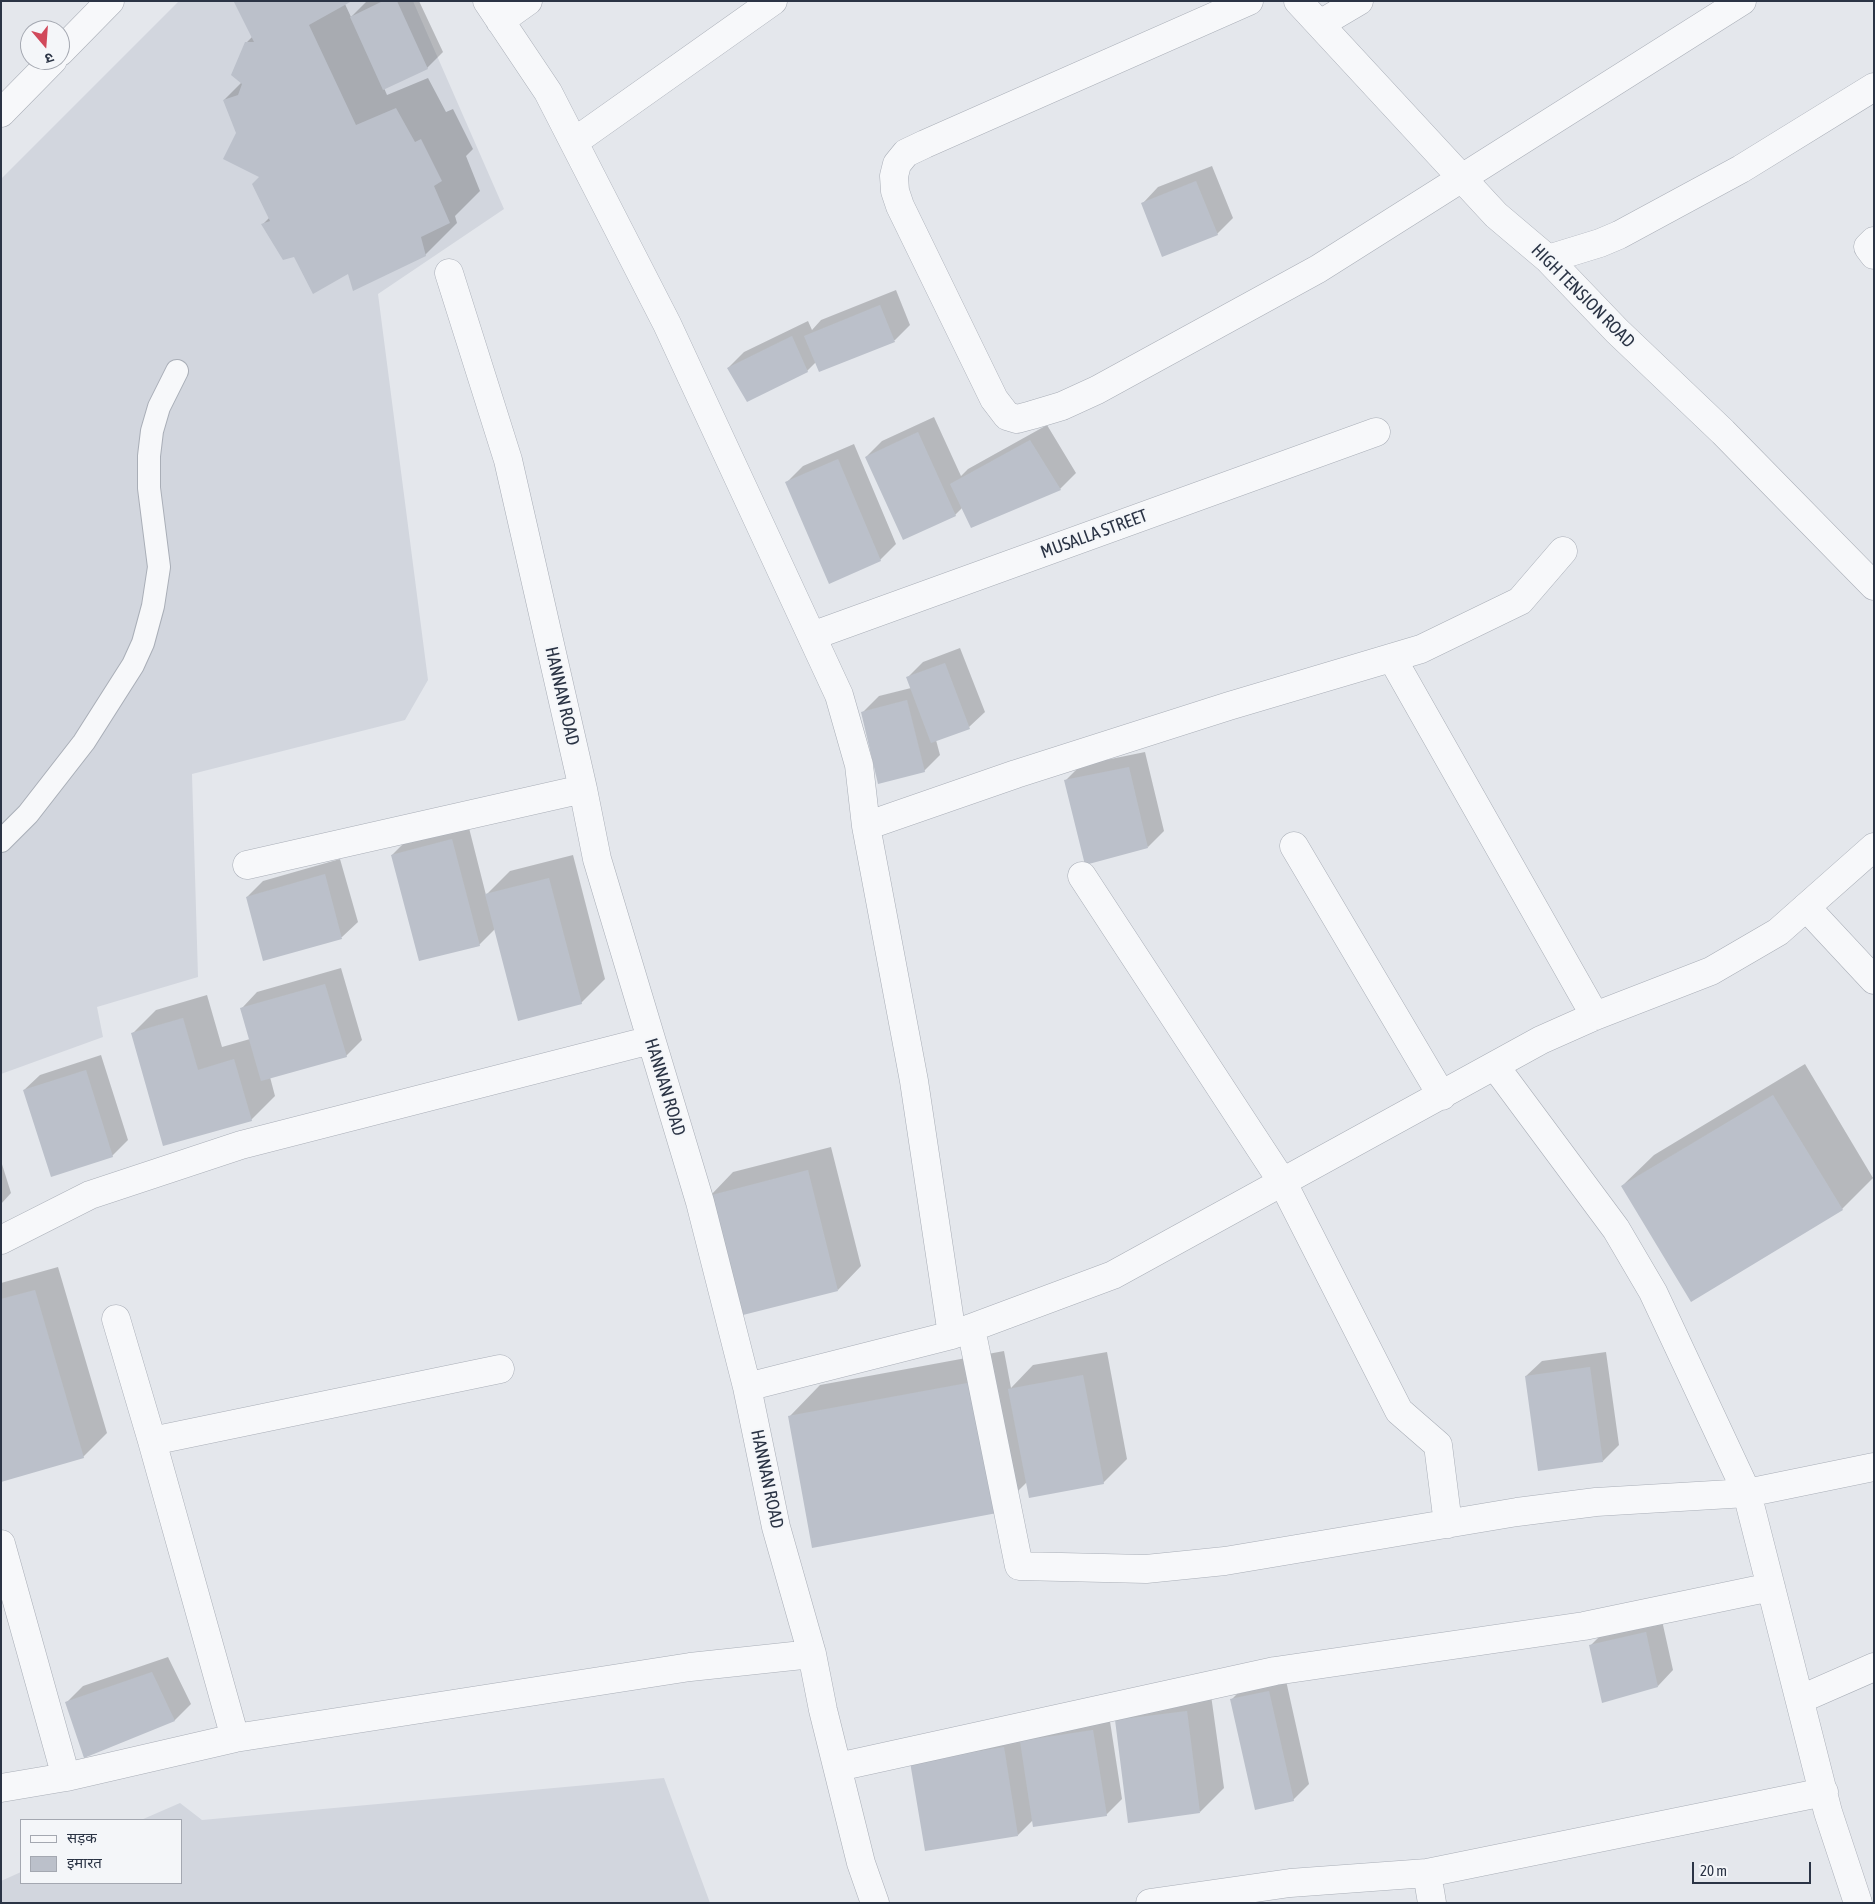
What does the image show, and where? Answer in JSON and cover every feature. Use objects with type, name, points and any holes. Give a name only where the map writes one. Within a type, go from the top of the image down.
[{"type":"street","points":[[70,42],[110,1]]},
{"type":"street","points":[[528,1],[494,11],[548,92],[667,324],[839,696],[859,765],[866,826],[961,1332],[1019,1566],[1156,1568],[1226,1561],[1517,1512],[1596,1502],[1747,1493],[1874,1467]]},
{"type":"street","points":[[574,142],[773,1]]},
{"type":"street","points":[[1249,1],[906,152],[897,164],[894,176],[900,206],[994,399],[1007,416],[1017,419],[1032,415],[1062,406],[1097,390],[1318,269],[1742,1]]},
{"type":"street","name":"HIGH TENSION ROAD","points":[[1298,1],[1496,215],[1548,259],[1617,331],[1723,432],[1874,586]]},
{"type":"street","points":[[1320,24],[1359,1]]},
{"type":"street","points":[[1,113],[42,70]]},
{"type":"street","points":[[1548,259],[1619,235],[1741,169],[1874,87]]},
{"type":"street","points":[[1874,241],[1868,247],[1874,255]]},
{"type":"street","name":"HANNAN ROAD","points":[[449,273],[508,460],[583,789],[596,859],[700,1202],[747,1387],[776,1527],[812,1654],[823,1710],[861,1863],[874,1903]]},
{"type":"street","name":"MUSALLA STREET","points":[[812,636],[1376,432]]},
{"type":"street","points":[[866,826],[1016,774],[1192,718],[1421,649],[1520,601],[1563,551]]},
{"type":"street","points":[[1392,658],[1595,1016]]},
{"type":"street","points":[[248,865],[583,789]]},
{"type":"street","points":[[1294,846],[1442,1096]]},
{"type":"street","points":[[747,1387],[961,1332],[1113,1275],[1541,1040],[1595,1016],[1711,971],[1778,932],[1874,847]]},
{"type":"street","points":[[1082,876],[1283,1183],[1399,1411],[1438,1445],[1448,1524]]},
{"type":"street","points":[[1806,907],[1874,980]]},
{"type":"street","points":[[1,1240],[90,1195],[241,1145],[651,1040]]},
{"type":"street","points":[[1495,1066],[1616,1229],[1653,1292],[1747,1493],[1824,1792],[1858,1903]]},
{"type":"street","points":[[116,1319],[235,1738]]},
{"type":"street","points":[[152,1441],[500,1369]]},
{"type":"street","points":[[1,1544],[66,1777]]},
{"type":"street","points":[[838,1767],[1275,1671],[1584,1626],[1771,1587]]},
{"type":"street","points":[[1,1788],[66,1777],[235,1738],[690,1667],[812,1654]]},
{"type":"street","points":[[1801,1699],[1874,1667]]},
{"type":"street","points":[[1150,1903],[1290,1883],[1427,1873],[1824,1792]]},
{"type":"street","points":[[1427,1873],[1432,1903]]},
{"type":"lane","points":[[1,841],[28,814],[84,742],[132,666],[143,643],[153,606],[159,567],[149,488],[149,456],[152,431],[159,407],[177,371]]},
{"type":"shaded area","points":[[179,1],[413,1],[504,209],[378,294],[428,680],[405,720],[192,774],[198,977],[97,1007],[103,1037],[1,1074],[1,179]]},
{"type":"shaded area","points":[[664,1778],[710,1903],[1,1903],[1,1881],[20,1872],[20,1884],[182,1884],[182,1819],[143,1819],[180,1803],[202,1820]]},
{"type":"building","points":[[352,1],[309,25],[356,125],[396,108],[415,142],[421,139],[442,181],[434,186],[450,223],[421,237],[426,256],[353,291],[348,274],[313,294],[294,257],[283,260],[261,224],[270,221],[252,184],[259,177],[223,159],[236,133],[223,100],[238,95],[242,84],[231,75],[245,42],[254,42],[234,2]]},
{"type":"building","points":[[383,1],[397,1],[428,69],[383,90],[350,17]]},
{"type":"building","points":[[1196,181],[1218,235],[1162,257],[1141,203]]},
{"type":"building","points":[[880,305],[895,342],[819,372],[804,336]]},
{"type":"building","points":[[792,336],[808,372],[747,402],[727,368]]},
{"type":"building","points":[[918,432],[956,516],[903,540],[865,457]]},
{"type":"building","points":[[1030,440],[1061,490],[971,528],[950,484]]},
{"type":"building","points":[[838,459],[881,561],[829,584],[785,482]]},
{"type":"building","points":[[945,663],[970,729],[931,743],[906,677]]},
{"type":"building","points":[[907,700],[925,772],[878,784],[861,712]]},
{"type":"building","points":[[1129,767],[1148,848],[1085,865],[1064,780]]},
{"type":"building","points":[[452,839],[480,946],[419,961],[391,855]]},
{"type":"building","points":[[325,874],[342,939],[263,961],[246,897]]},
{"type":"building","points":[[549,878],[582,1004],[518,1021],[485,894]]},
{"type":"building","points":[[325,984],[347,1057],[261,1081],[240,1008]]},
{"type":"building","points":[[183,1018],[198,1070],[234,1059],[252,1121],[163,1146],[131,1033]]},
{"type":"building","points":[[86,1070],[113,1157],[51,1177],[23,1090]]},
{"type":"building","points":[[1773,1095],[1843,1210],[1691,1302],[1621,1186]]},
{"type":"building","points":[[808,1170],[838,1291],[739,1316],[708,1196]]},
{"type":"building","points":[[35,1290],[84,1458],[1,1482],[1,1299]]},
{"type":"building","points":[[1590,1367],[1603,1462],[1538,1471],[1525,1376]]},
{"type":"building","points":[[1083,1375],[1104,1484],[1029,1498],[1008,1389]]},
{"type":"building","points":[[973,1382],[997,1513],[812,1548],[788,1416]]},
{"type":"building","points":[[1646,1632],[1658,1687],[1602,1703],[1589,1645]]},
{"type":"building","points":[[152,1672],[175,1721],[84,1758],[65,1702]]},
{"type":"building","points":[[1269,1691],[1294,1801],[1255,1810],[1230,1699]]},
{"type":"building","points":[[1187,1711],[1200,1813],[1128,1823],[1115,1720]]},
{"type":"building","points":[[1093,1730],[1107,1816],[1033,1827],[1020,1741]]},
{"type":"building","points":[[1004,1747],[1018,1836],[925,1851],[910,1762]]}]
